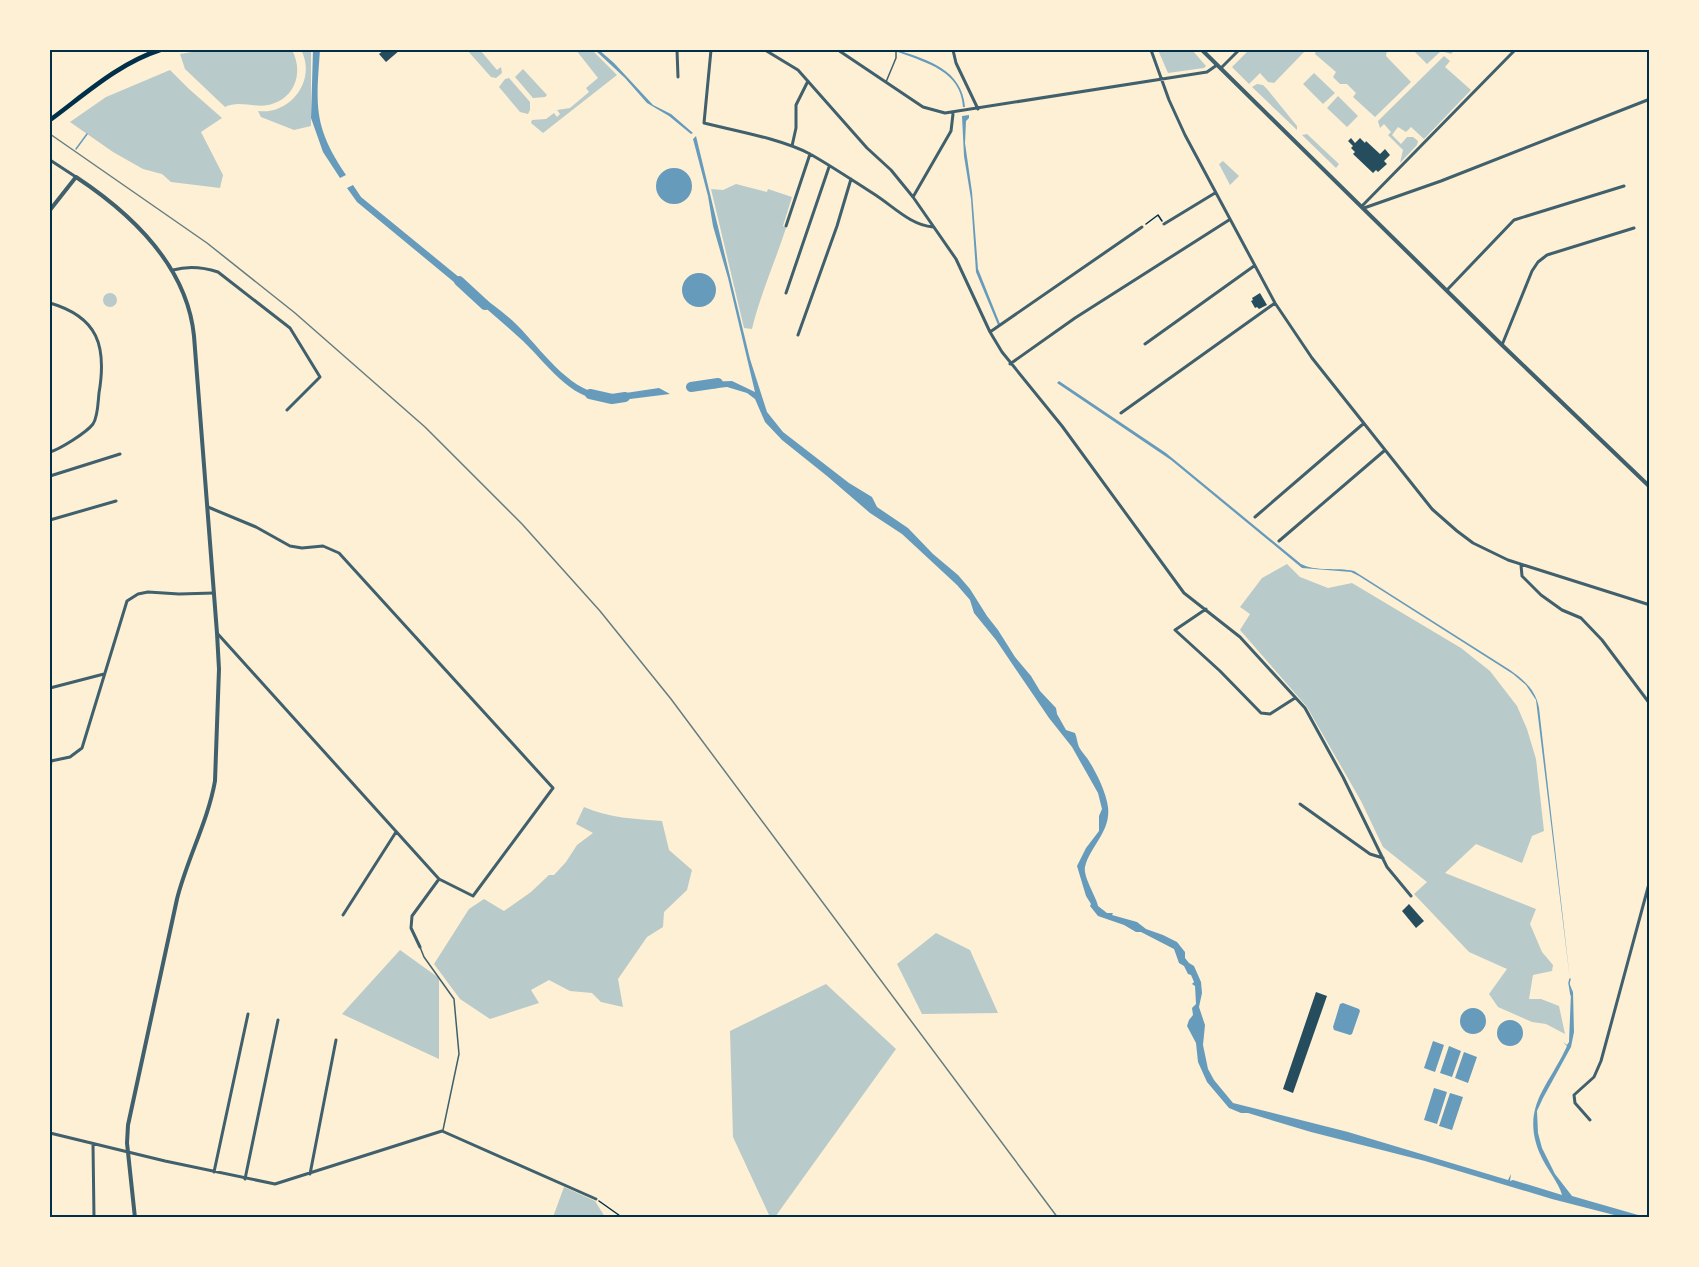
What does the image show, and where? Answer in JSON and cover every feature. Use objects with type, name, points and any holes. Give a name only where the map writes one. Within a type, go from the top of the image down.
[{"type":"main road","points":[[50,120],[110,76],[144,55],[160,50]]},
{"type":"street","points":[[677,50],[678,77]]},
{"type":"street","points":[[711,50],[704,123],[792,146],[810,154],[918,224],[933,226]]},
{"type":"street","points":[[765,50],[790,64],[808,81],[867,148],[891,170],[913,197],[956,259],[990,332],[1010,364],[1062,426],[1184,593],[1240,637],[1305,708],[1343,777],[1387,867],[1412,896]]},
{"type":"street","points":[[838,50],[924,107],[939,112],[953,113],[1210,71],[1239,50]]},
{"type":"street","points":[[954,50],[956,63],[978,109]]},
{"type":"street","points":[[1151,50],[1185,135],[1275,303],[1312,358],[1432,509],[1457,531],[1485,550],[1521,565],[1650,605]]},
{"type":"street","points":[[1202,50],[1650,487]]},
{"type":"street","points":[[1363,207],[1515,50]]},
{"type":"street","points":[[792,146],[796,128],[796,105],[808,81]]},
{"type":"street","points":[[1363,207],[1441,181],[1650,99]]},
{"type":"street","points":[[913,197],[951,131],[953,113]]},
{"type":"street","points":[[786,225],[810,154]]},
{"type":"street","points":[[50,160],[108,199],[129,217],[173,270],[184,293],[193,321],[208,507],[219,669],[215,781],[177,899],[128,1125],[127,1152],[135,1218]]},
{"type":"street","points":[[786,293],[829,166]]},
{"type":"street","points":[[50,210],[76,177]]},
{"type":"street","points":[[798,334],[837,226],[851,179]]},
{"type":"street","points":[[1447,290],[1514,220],[1624,186]]},
{"type":"street","points":[[1164,224],[1215,193]]},
{"type":"street","points":[[1010,364],[1084,312],[1229,220]]},
{"type":"street","points":[[990,332],[1142,227]]},
{"type":"street","points":[[1502,345],[1532,271],[1538,262],[1547,255],[1634,228]]},
{"type":"street","points":[[1145,344],[1254,266]]},
{"type":"street","points":[[173,270],[183,267],[205,268],[218,272],[290,328],[320,377],[286,410]]},
{"type":"street","points":[[50,303],[68,308],[77,315],[96,336],[102,352],[102,376],[95,421],[83,432],[50,452]]},
{"type":"street","points":[[1121,413],[1275,303]]},
{"type":"street","points":[[1255,516],[1363,424]]},
{"type":"street","points":[[1279,541],[1384,451]]},
{"type":"street","points":[[50,476],[120,454]]},
{"type":"street","points":[[50,520],[116,501]]},
{"type":"street","points":[[208,507],[256,527],[296,548],[323,546],[339,553],[553,788],[473,896],[439,879],[217,633]]},
{"type":"street","points":[[1521,565],[1522,576],[1542,596],[1562,610],[1581,618],[1602,640],[1650,704]]},
{"type":"street","points":[[50,770],[51,761],[70,757],[82,748],[125,606],[133,596],[147,592],[214,593]]},
{"type":"street","points":[[1206,609],[1175,630],[1261,713],[1270,714],[1295,698]]},
{"type":"street","points":[[50,688],[104,674]]},
{"type":"street","points":[[1299,804],[1370,854],[1383,858]]},
{"type":"street","points":[[343,915],[396,832]]},
{"type":"street","points":[[420,947],[411,928],[412,916],[439,879]]},
{"type":"street","points":[[1590,1120],[1575,1103],[1574,1095],[1594,1077],[1601,1061],[1650,879]]},
{"type":"street","points":[[214,1172],[248,1014]]},
{"type":"street","points":[[245,1179],[278,1020]]},
{"type":"street","points":[[310,1174],[336,1040]]},
{"type":"street","points":[[50,1133],[275,1184],[442,1131],[596,1199]]},
{"type":"street","points":[[93,1144],[94,1218]]},
{"type":"lane","points":[[886,82],[897,55],[896,50]]},
{"type":"lane","points":[[420,947],[424,957],[454,999],[459,1054],[442,1131]]},
{"type":"path","points":[[1142,227],[1158,215],[1164,224]]},
{"type":"path","points":[[596,1199],[623,1218]]},
{"type":"shaded area","points":[[204,50],[292,50],[297,67],[295,84],[285,97],[268,105],[236,104],[225,107],[185,69],[180,54]]},
{"type":"shaded area","points":[[301,50],[311,50],[311,126],[294,130],[261,117],[258,111],[270,111],[281,107],[298,93],[306,72]]},
{"type":"shaded area","points":[[467,50],[480,50],[497,70],[501,67],[502,73],[496,78],[491,77]]},
{"type":"shaded area","points":[[576,50],[592,50],[617,75],[543,133],[531,123],[532,120],[546,119],[554,113],[557,117],[560,114],[557,110],[570,108],[589,92],[586,88],[598,78]]},
{"type":"shaded area","points":[[1158,50],[1192,50],[1206,66],[1168,73]]},
{"type":"shaded area","points":[[1249,50],[1306,50],[1274,83],[1268,82],[1260,73],[1249,84],[1232,67]]},
{"type":"shaded area","points":[[1316,50],[1387,50],[1386,56],[1411,82],[1375,117],[1353,97],[1356,93],[1347,84],[1340,84],[1333,77],[1336,72],[1315,54]]},
{"type":"shaded area","points":[[1413,50],[1455,50],[1451,54],[1441,51],[1427,64]]},
{"type":"shaded area","points":[[1444,56],[1450,61],[1445,67],[1471,90],[1424,139],[1411,127],[1406,132],[1398,127],[1392,135],[1401,144],[1407,137],[1413,137],[1418,141],[1400,163],[1403,150],[1388,135],[1391,132],[1384,124],[1380,128],[1378,121]]},
{"type":"shaded area","points":[[523,69],[547,95],[545,97],[533,98],[515,77]]},
{"type":"shaded area","points":[[170,70],[222,118],[201,132],[223,175],[220,188],[171,182],[162,174],[143,169],[113,152],[70,122],[106,97]]},
{"type":"shaded area","points":[[1314,73],[1335,93],[1323,104],[1303,84]]},
{"type":"shaded area","points":[[509,78],[530,102],[528,114],[520,112],[499,87],[505,79]]},
{"type":"shaded area","points":[[1257,84],[1267,89],[1297,126],[1297,130],[1252,87]]},
{"type":"shaded area","points":[[1338,96],[1358,116],[1347,127],[1327,108]]},
{"type":"shaded area","points":[[1307,134],[1339,164],[1336,168],[1302,135]]},
{"type":"shaded area","points":[[1223,161],[1239,176],[1230,185],[1219,164]]},
{"type":"shaded area","points":[[736,184],[767,192],[768,189],[792,197],[783,226],[786,228],[752,329],[744,328],[711,189],[723,190]]},
{"type":"shaded area","points":[[107,293],[113,293],[117,300],[113,307],[107,307],[103,303],[103,297]]},
{"type":"shaded area","points":[[1287,564],[1300,577],[1328,588],[1352,583],[1461,648],[1490,671],[1517,706],[1536,759],[1544,831],[1532,836],[1522,863],[1476,844],[1445,873],[1536,909],[1530,924],[1542,952],[1553,965],[1552,971],[1533,975],[1529,999],[1541,999],[1559,1006],[1565,1034],[1546,1024],[1532,1022],[1498,1007],[1489,994],[1507,969],[1469,952],[1414,894],[1427,882],[1383,847],[1361,801],[1307,707],[1240,630],[1250,614],[1240,607],[1262,578]]},
{"type":"shaded area","points":[[584,807],[613,816],[662,821],[669,850],[692,870],[687,890],[664,912],[663,927],[647,937],[618,979],[623,1007],[601,1002],[592,993],[570,991],[549,980],[531,990],[539,1003],[490,1019],[460,999],[434,964],[469,909],[484,899],[504,911],[531,892],[549,875],[554,875],[577,845],[593,833],[576,824]]},
{"type":"shaded area","points":[[936,933],[970,950],[998,1013],[922,1014],[897,964]]},
{"type":"shaded area","points":[[400,950],[439,978],[439,1059],[342,1014]]},
{"type":"shaded area","points":[[826,984],[896,1049],[775,1217],[770,1217],[733,1137],[730,1031]]},
{"type":"shaded area","points":[[564,1187],[595,1201],[605,1217],[553,1217]]},
{"type":"water","points":[[313,50],[320,50],[319,115],[327,143],[346,175],[340,178],[323,152],[311,118]]},
{"type":"water","points":[[595,50],[599,50],[614,63],[653,105],[671,114],[693,133],[691,134],[669,116],[647,103],[625,78]]},
{"type":"water","points":[[897,50],[932,63],[951,75],[963,94],[965,107],[963,107],[956,85],[941,70]]},
{"type":"water","points":[[969,115],[966,121],[965,143],[972,192],[978,269],[1000,324],[998,325],[976,272],[962,116]]},
{"type":"water","points":[[696,136],[750,359],[767,412],[783,432],[849,483],[872,497],[877,507],[908,528],[933,554],[958,575],[1040,691],[1056,708],[1066,730],[1075,733],[1079,747],[1100,781],[1108,807],[1106,824],[1085,867],[1086,876],[1098,906],[1107,913],[1137,922],[1146,929],[1177,942],[1185,952],[1185,958],[1194,966],[1201,982],[1202,993],[1199,1007],[1205,1025],[1203,1045],[1208,1069],[1233,1103],[1348,1132],[1508,1180],[1511,1174],[1510,1181],[1562,1195],[1540,1154],[1533,1123],[1539,1097],[1567,1046],[1563,1042],[1567,1045],[1569,1042],[1571,993],[1569,983],[1573,992],[1574,1032],[1571,1047],[1537,1111],[1538,1133],[1542,1148],[1555,1174],[1572,1196],[1645,1217],[1622,1217],[1552,1199],[1425,1161],[1229,1108],[1207,1082],[1198,1062],[1196,1043],[1187,1026],[1193,1015],[1192,1008],[1196,1004],[1195,986],[1192,984],[1194,982],[1191,975],[1179,963],[1174,949],[1141,932],[1098,916],[1090,906],[1077,866],[1086,848],[1099,831],[1099,816],[1102,809],[1098,793],[1072,747],[1049,718],[996,640],[974,613],[970,600],[902,534],[870,513],[782,440],[765,422],[755,399],[747,393],[727,387],[708,389],[704,382],[732,381],[755,392],[713,226],[708,196],[693,139]]},
{"type":"water","points":[[674,168],[686,174],[692,186],[686,198],[674,204],[662,198],[656,186],[662,174]]},
{"type":"water","points":[[353,185],[361,197],[471,287],[466,292],[357,202],[347,188]]},
{"type":"water","points":[[699,273],[711,278],[716,290],[711,302],[699,307],[687,302],[682,290],[687,278]]},
{"type":"water","points":[[477,293],[512,321],[566,376],[577,385],[603,395],[605,401],[580,394],[559,378],[523,341],[473,297]]},
{"type":"water","points":[[1059,381],[1166,453],[1301,564],[1313,568],[1354,571],[1510,670],[1529,686],[1535,696],[1539,708],[1570,980],[1536,700],[1526,685],[1513,674],[1359,576],[1351,572],[1302,568],[1171,460],[1057,383]]},
{"type":"water","points":[[659,388],[670,394],[614,401],[612,395]]},
{"type":"water","points":[[1343,1003],[1360,1011],[1350,1035],[1334,1030],[1333,1027],[1340,1004]]},
{"type":"water","points":[[1473,1008],[1482,1012],[1486,1021],[1482,1030],[1473,1034],[1464,1030],[1460,1021],[1464,1012]]},
{"type":"water","points":[[1510,1020],[1519,1024],[1523,1033],[1519,1042],[1510,1046],[1501,1042],[1497,1033],[1501,1024]]},
{"type":"water","points":[[1433,1041],[1444,1045],[1435,1072],[1424,1068]]},
{"type":"water","points":[[1449,1046],[1461,1051],[1452,1077],[1440,1073]]},
{"type":"water","points":[[1464,1052],[1477,1057],[1468,1083],[1455,1078]]},
{"type":"water","points":[[1434,1088],[1447,1092],[1437,1124],[1424,1120]]},
{"type":"water","points":[[1450,1093],[1463,1097],[1452,1130],[1439,1126]]},
{"type":"building","points":[[384,50],[400,50],[386,62],[379,54]]},
{"type":"building","points":[[1351,138],[1355,143],[1360,138],[1365,143],[1366,141],[1380,154],[1385,149],[1390,155],[1384,161],[1387,164],[1378,172],[1376,170],[1373,173],[1353,154],[1355,152],[1351,148],[1353,146],[1348,141]]},
{"type":"building","points":[[1260,293],[1267,305],[1259,309],[1255,308],[1251,301]]},
{"type":"building","points":[[1409,904],[1424,921],[1416,928],[1402,911]]},
{"type":"building","points":[[1316,992],[1327,996],[1293,1093],[1283,1089]]},
{"type":"waterway","points":[[76,149],[87,134]]},
{"type":"waterway","points":[[459,281],[485,305]]},
{"type":"waterway","points":[[691,387],[718,383]]},
{"type":"waterway","points":[[590,394],[612,399],[625,397]]},
{"type":"waterway","points":[[1570,979],[1571,995]]},
{"type":"railway","points":[[50,134],[207,243],[295,313],[425,427],[522,524],[600,611],[671,699],[1058,1218]]}]
